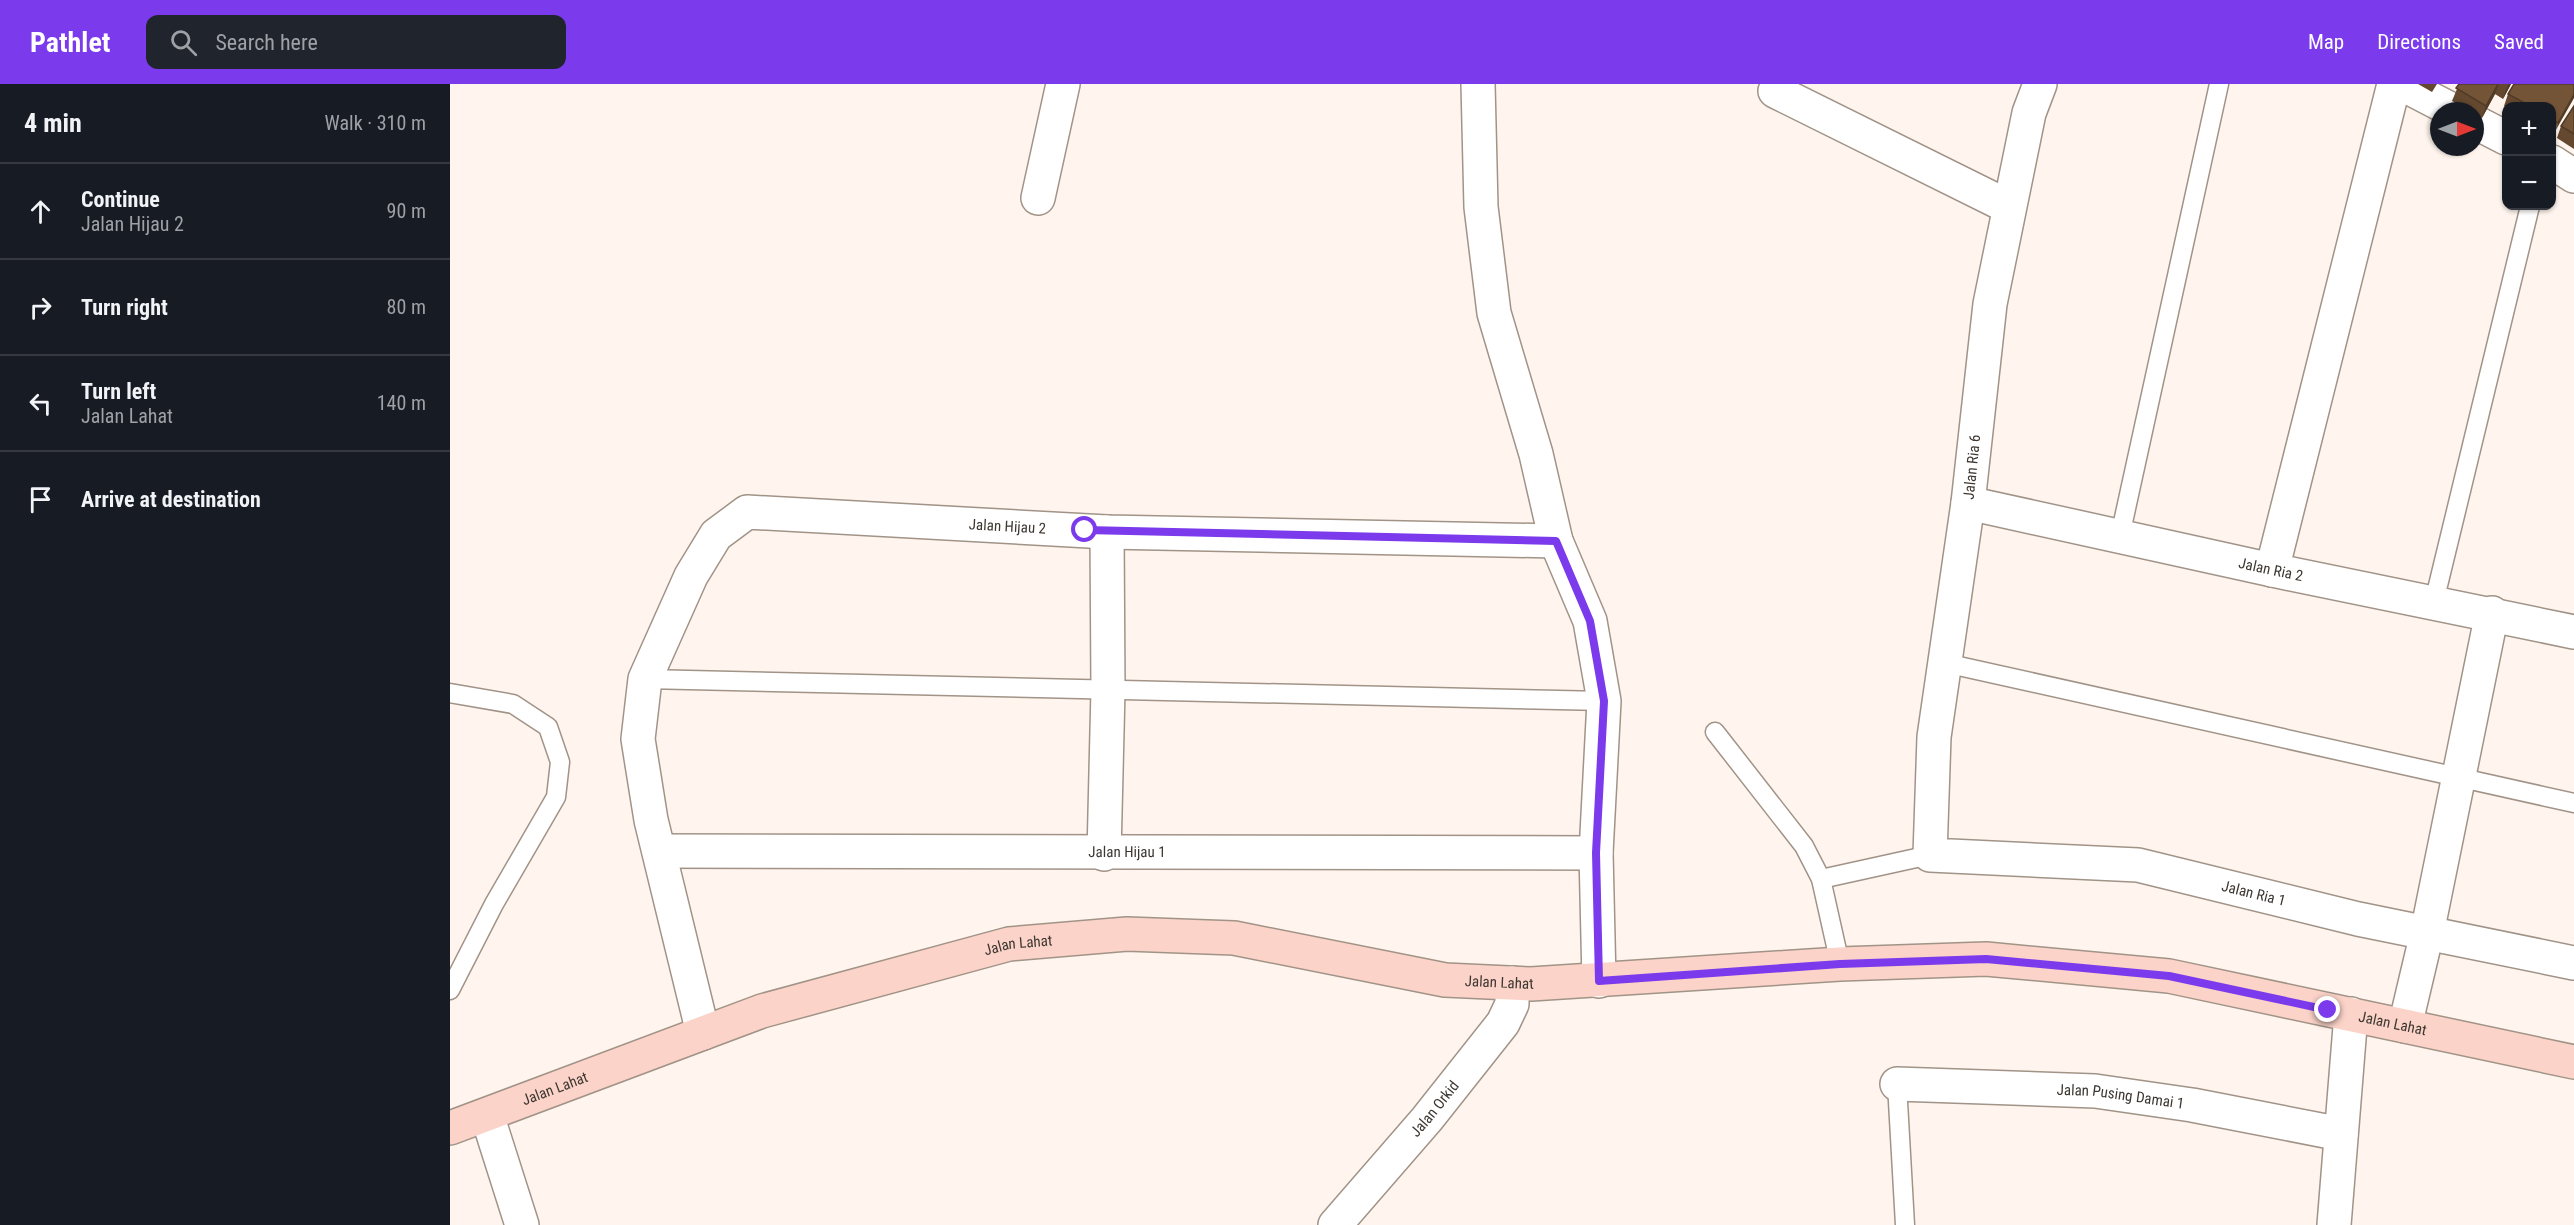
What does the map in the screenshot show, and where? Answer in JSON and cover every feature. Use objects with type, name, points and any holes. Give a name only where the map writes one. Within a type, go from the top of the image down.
[{"type":"main road","name":"Jalan Lahat","points":[[450,1128],[762,1011],[1009,944],[1127,934],[1234,939],[1444,980],[1512,983],[1599,981],[1840,964],[1986,959],[2169,976],[2574,1062]]},
{"type":"street","points":[[1038,198],[1063,84]]},
{"type":"street","points":[[1479,84],[1481,207],[1494,313],[1536,454],[1556,541],[1590,621],[1604,701],[1596,853],[1599,981]]},
{"type":"street","name":"Jalan Ria 6","points":[[1930,855],[1934,737],[1968,503],[1990,304],[2029,113],[2040,84]]},
{"type":"street","points":[[2272,570],[2394,84]]},
{"type":"street","points":[[2402,84],[2437,102]]},
{"type":"street","points":[[1775,91],[2009,207]]},
{"type":"street","points":[[2484,127],[2502,136]]},
{"type":"street","points":[[2556,165],[2574,176]]},
{"type":"street","name":"Jalan Ria 2","points":[[1968,503],[2272,570],[2492,613],[2574,632]]},
{"type":"street","name":"Jalan Hijau 2","points":[[645,679],[691,576],[716,535],[747,512],[1107,532],[1556,541]]},
{"type":"street","points":[[1104,854],[1108,690],[1107,532]]},
{"type":"street","points":[[2405,1026],[2427,933],[2492,613]]},
{"type":"street","points":[[645,679],[638,739],[659,852],[703,1033]]},
{"type":"street","name":"Jalan Hijau 1","points":[[659,852],[1596,853]]},
{"type":"street","name":"Jalan Ria 1","points":[[1930,855],[2138,865],[2346,916],[2574,963]]},
{"type":"street","name":"Jalan Orkid","points":[[1335,1225],[1427,1119],[1503,1023],[1512,1004],[1512,983]]},
{"type":"street","points":[[2334,1225],[2351,1014]]},
{"type":"street","name":"Jalan Pusing Damai 1","points":[[1897,1084],[2095,1091],[2192,1105],[2341,1134]]},
{"type":"street","points":[[487,1115],[522,1225]]},
{"type":"lane","points":[[2121,536],[2219,84]]},
{"type":"lane","points":[[2434,602],[2529,210]]},
{"type":"lane","points":[[1945,663],[2574,803]]},
{"type":"lane","points":[[645,679],[1604,701]]},
{"type":"lane","points":[[450,693],[513,704],[548,727],[560,762],[556,797],[494,904],[450,990]]},
{"type":"lane","points":[[1714,732],[1804,846],[1821,879],[1840,964]]},
{"type":"lane","points":[[1821,879],[1930,855]]},
{"type":"lane","points":[[1897,1084],[1905,1225]]},
{"type":"building","points":[[2459,84],[2498,84],[2486,106],[2484,102],[2479,102],[2456,88]]},
{"type":"building","points":[[2514,84],[2574,84],[2574,94],[2558,123],[2556,122],[2556,102],[2523,102],[2508,94]]},
{"type":"building","points":[[2574,106],[2574,134],[2561,126]]},
{"type":"route","points":[[1085,530],[1556,541],[1590,621],[1604,701],[1596,853],[1599,981],[1840,964],[1986,959],[2169,976],[2328,1010]]}]
